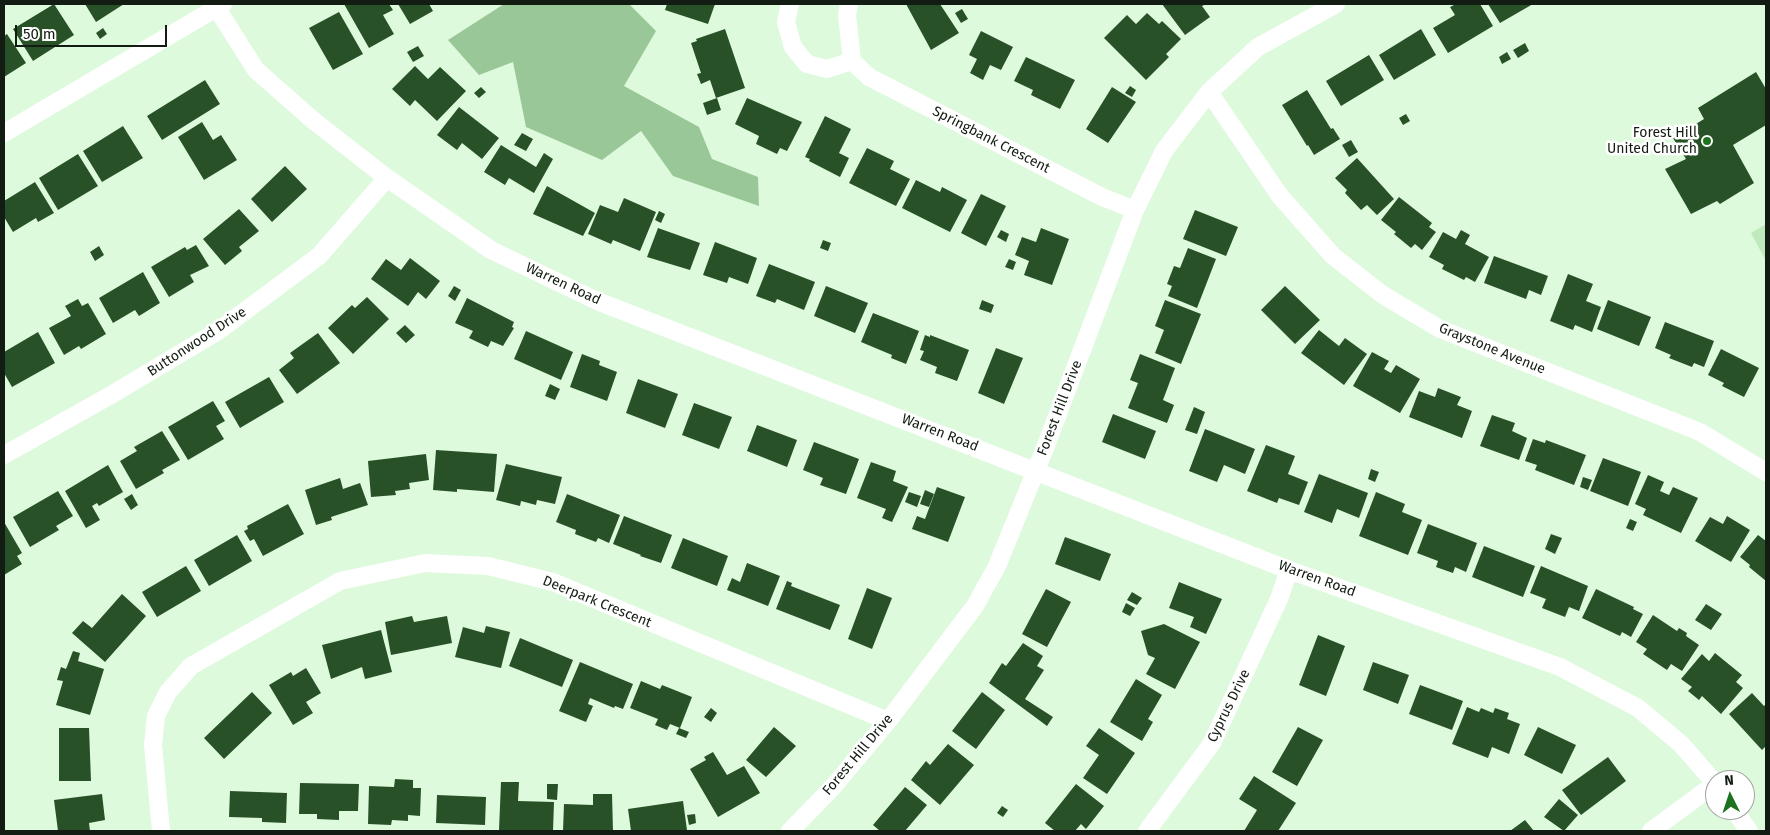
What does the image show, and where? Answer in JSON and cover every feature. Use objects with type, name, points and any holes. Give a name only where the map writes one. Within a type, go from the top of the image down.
[{"type":"street","points":[[790,4],[786,22],[792,48],[807,64],[827,69],[852,61],[847,15],[849,4]]},
{"type":"street","name":"Forest Hill Drive","points":[[790,831],[832,788],[888,721],[975,606],[997,566],[1135,210],[1164,151],[1210,92],[1258,48],[1336,4]]},
{"type":"street","points":[[4,133],[218,5]]},
{"type":"street","name":"Warren Road","points":[[218,5],[256,70],[314,121],[387,178],[491,250],[597,301],[1289,570],[1560,666],[1638,708],[1681,744],[1705,772]]},
{"type":"street","name":"Springbank Crescent","points":[[852,61],[869,77],[1102,197],[1135,210]]},
{"type":"street","name":"Graystone Avenue","points":[[1210,92],[1280,196],[1333,256],[1383,295],[1440,329],[1700,432],[1766,472]]},
{"type":"street","name":"Buttonwood Drive","points":[[4,455],[218,332],[319,256],[387,178]]},
{"type":"street","name":"Deerpark Crescent","points":[[161,831],[154,744],[156,716],[168,692],[191,666],[340,581],[425,563],[488,566],[553,582],[888,721]]},
{"type":"street","name":"Cyprus Drive","points":[[1147,831],[1212,743],[1279,599],[1289,570]]},
{"type":"street","points":[[1651,831],[1705,791]]},
{"type":"street","points":[[1741,820],[1749,831]]},
{"type":"green space","points":[[504,4],[629,4],[656,31],[624,86],[699,127],[712,159],[758,177],[759,206],[673,176],[641,131],[602,160],[526,127],[513,62],[479,75],[448,40]]},
{"type":"green space","points":[[1766,224],[1766,261],[1751,233]]},
{"type":"building","points":[[54,4],[74,35],[33,61],[13,29]]},
{"type":"building","points":[[85,4],[124,4],[96,22]]},
{"type":"building","points":[[344,4],[389,4],[393,10],[383,15],[394,34],[369,48]]},
{"type":"building","points":[[398,4],[429,4],[433,11],[410,24]]},
{"type":"building","points":[[667,4],[715,4],[708,24],[665,10]]},
{"type":"building","points":[[906,4],[940,4],[959,33],[931,50]]},
{"type":"building","points":[[1162,4],[1206,4],[1202,6],[1210,17],[1185,35]]},
{"type":"building","points":[[1456,4],[1480,4],[1493,26],[1448,53],[1433,28],[1455,15],[1450,7]]},
{"type":"building","points":[[1488,4],[1533,4],[1500,23]]},
{"type":"building","points":[[962,9],[968,19],[961,23],[955,13]]},
{"type":"building","points":[[339,12],[363,54],[333,70],[309,28]]},
{"type":"building","points":[[1147,13],[1159,24],[1162,21],[1181,39],[1166,54],[1169,57],[1146,80],[1104,38],[1127,15],[1136,24]]},
{"type":"building","points":[[103,28],[107,34],[100,39],[96,33]]},
{"type":"building","points":[[725,29],[745,88],[716,98],[710,80],[701,84],[697,74],[701,73],[691,43],[697,41],[696,39]]},
{"type":"building","points":[[1421,29],[1436,55],[1394,80],[1379,55]]},
{"type":"building","points":[[981,31],[1013,47],[1001,70],[990,65],[983,80],[970,73],[977,59],[969,55]]},
{"type":"building","points":[[7,34],[26,63],[4,77],[4,36]]},
{"type":"building","points":[[1525,43],[1529,51],[1518,58],[1513,50]]},
{"type":"building","points":[[418,46],[424,56],[413,62],[407,52]]},
{"type":"building","points":[[1507,52],[1511,59],[1502,64],[1499,57]]},
{"type":"building","points":[[1369,55],[1384,80],[1341,106],[1326,81]]},
{"type":"building","points":[[1026,57],[1075,80],[1060,109],[1031,95],[1033,90],[1014,81]]},
{"type":"building","points":[[415,66],[428,79],[440,67],[466,91],[437,121],[415,100],[410,106],[392,89]]},
{"type":"building","name":"Forest Hill United Church","points":[[1756,72],[1766,89],[1766,125],[1733,145],[1754,183],[1720,204],[1717,201],[1691,214],[1665,169],[1686,159],[1673,138],[1704,119],[1698,108]]},
{"type":"building","points":[[205,80],[220,104],[162,140],[147,116]]},
{"type":"building","points":[[1130,86],[1136,90],[1132,97],[1125,93]]},
{"type":"building","points":[[481,87],[486,92],[479,98],[474,93]]},
{"type":"building","points":[[1112,87],[1136,102],[1108,143],[1086,129]]},
{"type":"building","points":[[1307,90],[1331,129],[1333,128],[1340,139],[1314,155],[1282,105]]},
{"type":"building","points":[[717,98],[721,110],[707,115],[703,103]]},
{"type":"building","points":[[747,98],[802,122],[787,151],[780,148],[777,154],[756,144],[759,136],[735,124]]},
{"type":"building","points":[[459,107],[499,138],[482,159],[462,143],[457,150],[437,135]]},
{"type":"building","points":[[1406,114],[1410,121],[1403,125],[1399,118]]},
{"type":"building","points":[[825,116],[851,129],[839,153],[849,158],[840,177],[805,157]]},
{"type":"building","points":[[202,122],[213,140],[221,135],[237,160],[204,180],[178,137]]},
{"type":"building","points":[[123,126],[143,158],[102,182],[83,151]]},
{"type":"building","points":[[522,133],[533,139],[526,151],[514,145]]},
{"type":"building","points":[[1351,140],[1358,152],[1349,157],[1342,145]]},
{"type":"building","points":[[501,145],[536,167],[544,153],[553,159],[534,193],[509,178],[505,185],[484,172]]},
{"type":"building","points":[[867,148],[894,161],[890,169],[910,179],[896,206],[849,183]]},
{"type":"building","points":[[78,154],[98,186],[58,210],[39,178]]},
{"type":"building","points":[[1357,158],[1394,199],[1377,215],[1367,205],[1361,210],[1345,193],[1347,190],[1335,178]]},
{"type":"building","points":[[285,166],[307,189],[272,222],[251,199]]},
{"type":"building","points":[[916,180],[940,192],[942,187],[967,200],[950,232],[902,208]]},
{"type":"building","points":[[35,182],[54,213],[38,222],[36,218],[13,232],[4,217],[4,201]]},
{"type":"building","points":[[547,186],[595,213],[583,236],[533,214]]},
{"type":"building","points":[[981,194],[1006,206],[986,246],[961,233]]},
{"type":"building","points":[[1399,197],[1432,223],[1429,227],[1436,232],[1422,250],[1415,244],[1411,248],[1381,220]]},
{"type":"building","points":[[624,198],[656,212],[640,251],[613,240],[611,244],[588,234],[600,205],[618,212]]},
{"type":"building","points":[[239,209],[259,231],[239,247],[242,251],[225,265],[203,239]]},
{"type":"building","points":[[1195,210],[1238,227],[1226,256],[1183,239]]},
{"type":"building","points":[[659,211],[665,214],[661,223],[655,220]]},
{"type":"building","points":[[658,228],[700,243],[690,270],[647,257]]},
{"type":"building","points":[[1041,228],[1069,239],[1052,285],[1024,275],[1029,261],[1015,255],[1022,237],[1036,242]]},
{"type":"building","points":[[1001,230],[1009,234],[1006,242],[997,237]]},
{"type":"building","points":[[1461,230],[1470,235],[1465,244],[1489,257],[1475,282],[1466,277],[1464,280],[1442,269],[1444,265],[1429,257],[1443,232],[1456,239]]},
{"type":"building","points":[[823,240],[831,243],[828,251],[820,248]]},
{"type":"building","points":[[715,242],[757,258],[748,284],[729,277],[727,283],[703,275]]},
{"type":"building","points":[[196,245],[209,266],[190,275],[194,282],[169,297],[151,267],[185,247],[187,250]]},
{"type":"building","points":[[99,246],[104,255],[95,261],[90,252]]},
{"type":"building","points":[[1188,248],[1216,259],[1197,308],[1168,296],[1172,286],[1167,284],[1174,266],[1180,268]]},
{"type":"building","points":[[1494,256],[1548,276],[1541,295],[1529,290],[1526,299],[1484,283]]},
{"type":"building","points":[[410,258],[440,281],[426,299],[418,292],[408,306],[371,279],[386,259],[401,270]]},
{"type":"building","points":[[1009,259],[1016,262],[1013,270],[1005,267]]},
{"type":"building","points":[[769,264],[815,282],[804,310],[777,299],[775,303],[756,296]]},
{"type":"building","points":[[143,272],[160,303],[139,316],[135,310],[113,323],[99,298]]},
{"type":"building","points":[[1568,274],[1593,284],[1586,301],[1601,307],[1592,332],[1575,325],[1573,330],[1550,321]]},
{"type":"building","points":[[454,286],[461,290],[455,301],[448,296]]},
{"type":"building","points":[[826,286],[868,303],[855,333],[814,316]]},
{"type":"building","points":[[1285,286],[1320,320],[1295,344],[1261,310]]},
{"type":"building","points":[[367,297],[389,319],[353,354],[328,328],[352,305],[355,308]]},
{"type":"building","points":[[467,298],[514,322],[512,327],[514,328],[503,346],[491,341],[488,347],[469,338],[473,331],[455,323]]},
{"type":"building","points":[[78,299],[82,306],[88,303],[106,334],[81,349],[79,346],[64,355],[49,328],[71,316],[65,306]]},
{"type":"building","points":[[982,300],[994,305],[991,313],[979,309]]},
{"type":"building","points":[[1165,300],[1201,314],[1181,364],[1155,353],[1164,330],[1155,326]]},
{"type":"building","points":[[1608,300],[1651,317],[1639,346],[1597,329]]},
{"type":"building","points":[[873,313],[919,331],[906,364],[891,358],[892,355],[861,342]]},
{"type":"building","points":[[1665,322],[1714,341],[1704,367],[1694,363],[1692,367],[1669,358],[1671,355],[1655,348]]},
{"type":"building","points":[[405,325],[415,335],[406,343],[396,333]]},
{"type":"building","points":[[1319,330],[1339,346],[1345,338],[1367,354],[1344,385],[1301,353]]},
{"type":"building","points":[[526,331],[573,352],[561,380],[514,359]]},
{"type":"building","points":[[38,332],[55,363],[12,387],[4,373],[4,352]]},
{"type":"building","points":[[318,333],[340,363],[297,394],[279,370],[294,358],[290,353]]},
{"type":"building","points":[[925,335],[930,337],[930,335],[969,350],[957,381],[935,373],[937,367],[920,360],[924,351],[920,350]]},
{"type":"building","points":[[996,348],[1023,358],[1004,404],[978,393]]},
{"type":"building","points":[[1721,349],[1759,368],[1744,397],[1722,386],[1724,383],[1708,375]]},
{"type":"building","points":[[1372,352],[1389,361],[1384,369],[1391,373],[1396,365],[1420,379],[1400,413],[1353,386]]},
{"type":"building","points":[[582,354],[600,361],[599,365],[617,372],[607,401],[570,387]]},
{"type":"building","points":[[1140,354],[1175,368],[1163,400],[1174,405],[1167,423],[1128,408],[1138,383],[1130,380]]},
{"type":"building","points":[[269,377],[284,402],[240,428],[225,402]]},
{"type":"building","points":[[638,379],[678,394],[665,428],[626,413]]},
{"type":"building","points":[[550,384],[560,389],[555,400],[545,396]]},
{"type":"building","points":[[1438,388],[1461,397],[1457,405],[1472,411],[1462,438],[1409,417],[1419,391],[1435,397]]},
{"type":"building","points":[[213,401],[225,421],[216,426],[224,439],[188,460],[168,427]]},
{"type":"building","points":[[694,403],[732,417],[719,449],[682,435]]},
{"type":"building","points":[[1194,407],[1205,412],[1197,434],[1185,430]]},
{"type":"building","points":[[1113,414],[1156,431],[1145,459],[1102,442]]},
{"type":"building","points":[[1492,415],[1515,423],[1512,431],[1527,438],[1519,460],[1480,446]]},
{"type":"building","points":[[757,425],[797,440],[787,467],[747,451]]},
{"type":"building","points":[[1205,429],[1255,449],[1245,474],[1224,465],[1217,482],[1189,471]]},
{"type":"building","points":[[162,431],[180,460],[162,470],[164,473],[136,489],[120,461],[137,451],[134,447]]},
{"type":"building","points":[[1533,439],[1545,443],[1546,440],[1586,455],[1574,485],[1535,470],[1537,465],[1525,461]]},
{"type":"building","points":[[814,442],[859,459],[846,494],[820,485],[823,478],[803,470]]},
{"type":"building","points":[[1266,445],[1295,456],[1288,474],[1308,482],[1299,505],[1279,498],[1277,503],[1247,491]]},
{"type":"building","points":[[436,450],[497,454],[494,492],[457,489],[457,492],[433,490]]},
{"type":"building","points":[[426,454],[429,480],[409,483],[410,489],[395,491],[396,495],[371,497],[368,461]]},
{"type":"building","points":[[1603,458],[1641,472],[1628,506],[1590,491]]},
{"type":"building","points":[[871,462],[896,471],[893,481],[908,487],[892,522],[882,518],[886,509],[857,498]]},
{"type":"building","points":[[506,464],[562,477],[555,504],[537,500],[536,505],[521,501],[520,506],[496,500]]},
{"type":"building","points":[[108,465],[123,492],[99,506],[97,503],[92,506],[100,520],[86,528],[65,491]]},
{"type":"building","points":[[1371,469],[1379,472],[1375,482],[1368,479]]},
{"type":"building","points":[[1319,474],[1368,493],[1359,518],[1337,509],[1332,523],[1304,512]]},
{"type":"building","points":[[1648,475],[1664,482],[1660,491],[1669,495],[1673,487],[1698,498],[1681,533],[1643,515],[1646,509],[1635,504]]},
{"type":"building","points":[[1583,477],[1592,480],[1588,490],[1580,487]]},
{"type":"building","points":[[340,478],[343,489],[360,483],[368,505],[331,517],[332,520],[316,525],[305,490]]},
{"type":"building","points":[[937,487],[965,497],[948,542],[912,529],[917,516],[925,519]]},
{"type":"building","points":[[925,490],[934,494],[929,507],[920,504]]},
{"type":"building","points":[[58,491],[73,516],[56,526],[59,530],[30,547],[13,517]]},
{"type":"building","points":[[909,492],[921,496],[917,507],[905,502]]},
{"type":"building","points":[[1376,492],[1405,504],[1402,512],[1422,520],[1408,555],[1359,536]]},
{"type":"building","points":[[132,494],[138,505],[131,510],[124,499]]},
{"type":"building","points":[[567,494],[620,515],[609,543],[598,538],[596,542],[575,534],[576,530],[556,522]]},
{"type":"building","points":[[288,504],[304,534],[263,556],[254,539],[250,541],[244,531],[248,529],[247,526]]},
{"type":"building","points":[[624,516],[672,535],[661,563],[613,544]]},
{"type":"building","points":[[1727,516],[1750,530],[1731,562],[1695,541],[1710,517],[1723,524]]},
{"type":"building","points":[[1630,519],[1637,522],[1633,531],[1626,528]]},
{"type":"building","points":[[4,522],[22,553],[17,556],[22,564],[4,575]]},
{"type":"building","points":[[1428,524],[1477,543],[1466,572],[1455,567],[1453,573],[1436,567],[1438,561],[1417,553]]},
{"type":"building","points":[[1551,534],[1562,538],[1555,554],[1545,549]]},
{"type":"building","points":[[237,535],[252,561],[209,586],[194,560]]},
{"type":"building","points":[[1758,535],[1766,541],[1766,581],[1740,557]]},
{"type":"building","points":[[1065,537],[1111,554],[1100,581],[1055,564]]},
{"type":"building","points":[[683,538],[728,556],[717,586],[671,568]]},
{"type":"building","points":[[1484,546],[1535,566],[1523,597],[1472,577]]},
{"type":"building","points":[[747,563],[780,576],[768,606],[727,590],[732,578],[740,582]]},
{"type":"building","points":[[186,566],[201,591],[157,617],[142,592]]},
{"type":"building","points":[[1541,566],[1588,586],[1579,611],[1569,607],[1565,617],[1542,608],[1546,599],[1530,593]]},
{"type":"building","points":[[787,581],[792,583],[791,586],[840,605],[830,630],[776,609]]},
{"type":"building","points":[[1179,582],[1222,599],[1206,634],[1190,627],[1194,617],[1169,608]]},
{"type":"building","points":[[867,588],[892,598],[872,649],[848,639]]},
{"type":"building","points":[[1046,589],[1071,602],[1047,647],[1022,634]]},
{"type":"building","points":[[1596,589],[1634,607],[1633,609],[1643,614],[1631,637],[1622,632],[1620,636],[1582,618]]},
{"type":"building","points":[[1132,592],[1142,598],[1137,605],[1127,600]]},
{"type":"building","points":[[122,594],[146,616],[105,662],[72,633],[83,621],[92,628]]},
{"type":"building","points":[[1126,603],[1135,608],[1130,616],[1122,612]]},
{"type":"building","points":[[1706,604],[1722,614],[1711,630],[1695,620]]},
{"type":"building","points":[[1653,615],[1677,631],[1679,628],[1687,633],[1686,636],[1699,645],[1682,671],[1671,664],[1667,670],[1643,654],[1647,649],[1636,642]]},
{"type":"building","points":[[412,616],[414,622],[447,616],[452,643],[391,655],[385,622]]},
{"type":"building","points":[[1164,624],[1200,642],[1175,689],[1146,674],[1155,658],[1148,655],[1141,631]]},
{"type":"building","points":[[486,626],[510,632],[501,668],[455,657],[463,627],[484,633]]},
{"type":"building","points":[[381,630],[392,672],[365,679],[362,667],[331,679],[322,645]]},
{"type":"building","points":[[1318,635],[1345,646],[1326,696],[1299,685]]},
{"type":"building","points":[[520,638],[573,660],[562,687],[509,666]]},
{"type":"building","points":[[1023,643],[1043,656],[1037,666],[1044,670],[1025,699],[1053,717],[1047,726],[989,683],[1002,663],[1006,666]]},
{"type":"building","points":[[73,651],[80,653],[78,661],[104,669],[90,715],[56,705],[63,681],[57,680],[61,667],[66,669]]},
{"type":"building","points":[[1715,653],[1742,675],[1736,682],[1743,688],[1721,714],[1702,696],[1699,700],[1688,691],[1692,687],[1681,679],[1702,654],[1709,661]]},
{"type":"building","points":[[580,662],[633,684],[623,709],[615,706],[614,708],[590,698],[588,704],[593,706],[586,722],[559,711]]},
{"type":"building","points":[[1373,662],[1409,675],[1398,704],[1363,690]]},
{"type":"building","points":[[306,668],[321,693],[306,702],[313,713],[293,725],[269,685],[291,672],[293,676]]},
{"type":"building","points":[[1136,679],[1162,695],[1148,719],[1153,722],[1142,741],[1110,722]]},
{"type":"building","points":[[641,681],[660,689],[662,685],[692,697],[680,728],[670,724],[667,730],[655,725],[658,719],[630,708]]},
{"type":"building","points":[[1420,685],[1463,701],[1452,730],[1409,714]]},
{"type":"building","points":[[252,692],[272,713],[224,759],[204,738]]},
{"type":"building","points":[[982,692],[1005,710],[976,749],[952,731]]},
{"type":"building","points":[[1752,693],[1764,706],[1766,704],[1766,746],[1762,750],[1729,714]]},
{"type":"building","points":[[1467,707],[1479,712],[1481,708],[1493,713],[1495,708],[1509,713],[1507,719],[1520,724],[1509,754],[1492,747],[1488,758],[1452,744]]},
{"type":"building","points":[[711,708],[717,713],[711,722],[704,717]]},
{"type":"building","points":[[774,727],[796,746],[766,777],[746,760]]},
{"type":"building","points":[[1298,727],[1323,740],[1297,786],[1272,772]]},
{"type":"building","points":[[1538,727],[1576,745],[1562,774],[1524,755]]},
{"type":"building","points":[[59,728],[89,728],[91,781],[59,781]]},
{"type":"building","points":[[679,728],[689,732],[686,738],[676,734]]},
{"type":"building","points":[[1099,728],[1135,753],[1107,794],[1083,778],[1099,755],[1086,746]]},
{"type":"building","points":[[948,744],[974,765],[940,805],[911,780],[926,761],[930,765]]},
{"type":"building","points":[[713,752],[727,775],[744,766],[760,793],[718,817],[690,769],[706,760],[704,757]]},
{"type":"building","points":[[1608,757],[1626,781],[1581,815],[1562,790]]},
{"type":"building","points":[[1254,776],[1296,803],[1278,831],[1244,831],[1257,810],[1239,799]]},
{"type":"building","points":[[395,779],[413,780],[413,788],[421,788],[420,816],[408,815],[408,821],[392,820],[391,825],[368,824],[369,786],[394,787]]},
{"type":"building","points":[[501,782],[519,782],[518,801],[554,802],[553,831],[499,830]]},
{"type":"building","points":[[300,783],[359,784],[358,811],[339,811],[339,820],[317,819],[317,814],[299,814]]},
{"type":"building","points":[[547,784],[558,784],[557,800],[547,799]]},
{"type":"building","points":[[1076,784],[1104,806],[1086,829],[1081,824],[1075,831],[1055,831],[1045,823]]},
{"type":"building","points":[[905,787],[927,805],[905,831],[880,831],[873,825]]},
{"type":"building","points":[[230,791],[287,793],[286,823],[262,822],[262,818],[229,817]]},
{"type":"building","points":[[102,794],[105,820],[89,823],[90,831],[58,831],[54,800]]},
{"type":"building","points":[[593,794],[612,794],[613,831],[563,831],[564,804],[593,805]]},
{"type":"building","points":[[437,795],[486,797],[485,825],[436,823]]},
{"type":"building","points":[[1559,799],[1578,815],[1564,831],[1544,817]]},
{"type":"building","points":[[683,801],[687,830],[631,831],[628,809]]},
{"type":"building","points":[[1002,806],[1008,810],[1003,817],[997,813]]},
{"type":"building","points":[[695,814],[696,823],[689,825],[687,815]]},
{"type":"building","points":[[1525,820],[1534,831],[1510,831]]},
{"type":"place","name":"Forest Hill United Church","points":[[1707,141]]}]
